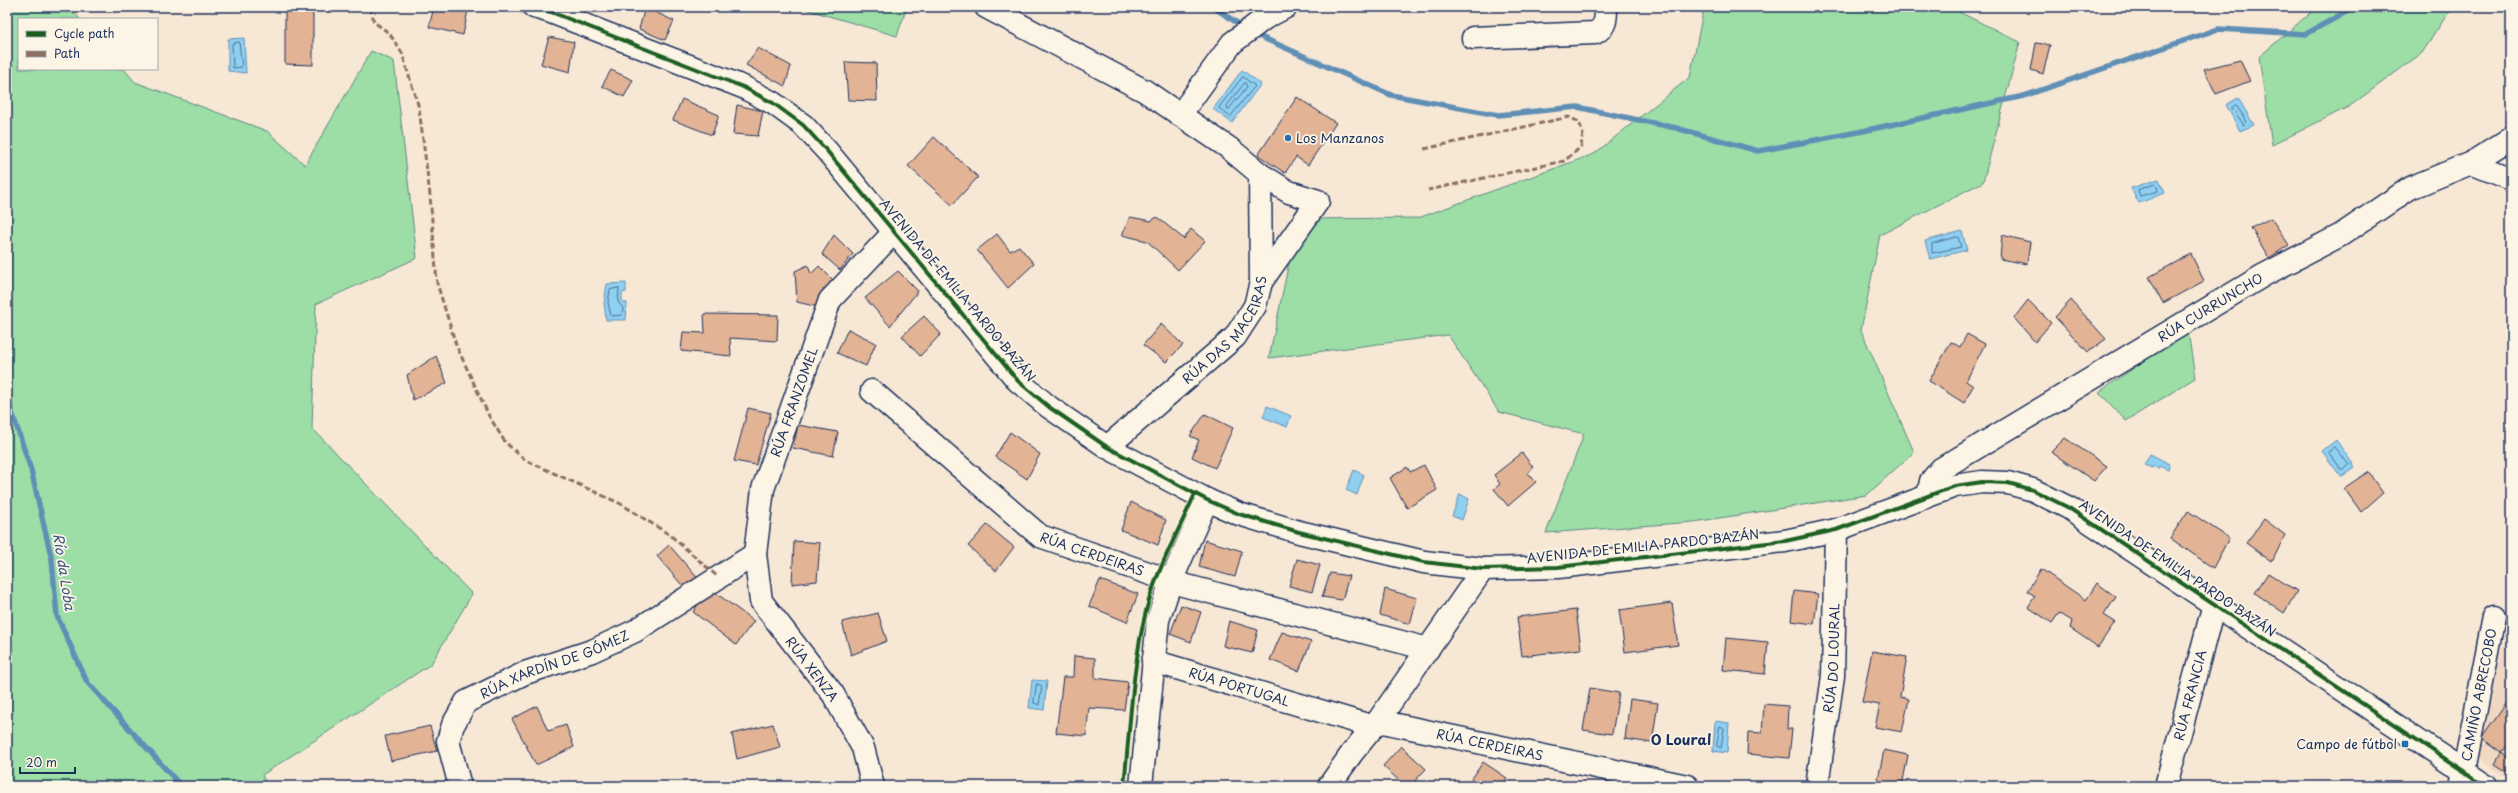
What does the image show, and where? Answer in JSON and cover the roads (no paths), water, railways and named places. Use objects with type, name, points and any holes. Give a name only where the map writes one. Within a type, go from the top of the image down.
[{"type":"street","name":"AVENIDA DE EMILIA PARDO BAZÁN","points":[[534,7],[552,12],[698,68],[743,87],[773,103],[803,125],[827,150],[1018,381],[1049,407],[1107,447],[1207,500],[1239,514],[1299,532],[1424,562],[1483,569],[1574,565],[1785,541],[1836,530],[1955,486],[1982,482],[2008,483],[2033,490],[2069,508],[2214,604],[2463,779],[2486,786]]},
{"type":"street","points":[[986,7],[1145,91],[1229,148],[1260,174],[1289,192],[1318,201],[1260,282]]},
{"type":"street","points":[[1180,115],[1222,55],[1245,32],[1286,7]]},
{"type":"street","points":[[1473,38],[1595,33],[1602,29],[1606,21],[1606,7]]},
{"type":"street","name":"RÚA CURRUNCHO","points":[[1928,496],[1931,481],[1942,469],[2264,275],[2342,235],[2410,188],[2471,163],[2511,138]]},
{"type":"street","points":[[2471,163],[2511,179]]},
{"type":"street","name":"RÚA DAS MACEIRAS","points":[[1107,447],[1235,337],[1254,306],[1260,282],[1260,174]]},
{"type":"street","name":"RÚA FRANZOMEL","points":[[755,554],[763,489],[830,300],[894,232]]},
{"type":"street","name":"RÚA CERDEIRAS","points":[[872,392],[1040,536],[1171,581],[1428,649]]},
{"type":"street","points":[[1141,786],[1158,620],[1171,581],[1207,500]]},
{"type":"street","name":"RÚA DO LOURAL","points":[[1817,786],[1833,676],[1836,530]]},
{"type":"street","name":"RÚA XARDÍN DE GÓMEZ","points":[[460,786],[448,741],[453,725],[466,702],[525,673],[592,651],[635,631],[755,554]]},
{"type":"street","name":"RÚA XENZA","points":[[755,554],[760,601],[833,694],[863,748],[873,786]]},
{"type":"street","points":[[1330,786],[1352,753],[1376,724],[1483,569]]},
{"type":"street","name":"RÚA FRANCIA","points":[[2166,786],[2214,604]]},
{"type":"street","name":"CAMIÑO ABRECOBO","points":[[2463,779],[2494,616]]},
{"type":"street","name":"RÚA PORTUGAL","points":[[1153,662],[1325,712],[1376,724]]},
{"type":"street","points":[[1325,712],[1336,722],[1346,738],[1352,753]]},
{"type":"street","name":"RÚA CERDEIRAS","points":[[1376,724],[1687,786]]},
{"type":"water","points":[[244,38],[246,73],[228,71],[228,39]]},
{"type":"water","points":[[1242,70],[1261,84],[1232,123],[1213,109]]},
{"type":"water","points":[[2238,98],[2254,125],[2240,131],[2226,105]]},
{"type":"water","points":[[2159,179],[2165,193],[2139,203],[2131,188]]},
{"type":"water","points":[[1962,231],[1967,250],[1930,259],[1925,241]]},
{"type":"water","points":[[626,283],[626,292],[622,293],[622,302],[627,303],[626,320],[606,320],[604,303],[607,284]]},
{"type":"water","points":[[1267,406],[1291,416],[1287,427],[1263,417]]},
{"type":"water","points":[[2336,440],[2355,467],[2341,477],[2322,451]]},
{"type":"water","points":[[2150,454],[2170,464],[2168,470],[2159,466],[2158,469],[2153,466],[2152,468],[2144,465]]},
{"type":"water","points":[[1354,470],[1364,475],[1357,495],[1346,490]]},
{"type":"water","points":[[1460,494],[1469,499],[1462,520],[1452,516]]},
{"type":"water","points":[[1032,680],[1047,681],[1044,710],[1029,708]]},
{"type":"water","points":[[1715,721],[1729,723],[1727,753],[1713,751]]},
{"type":"waterway","points":[[1213,7],[1245,28]]},
{"type":"waterway","points":[[1252,33],[1391,95],[1498,115],[1577,107],[1676,128],[1758,151],[1858,132],[2024,96],[2218,29],[2306,34],[2355,7]]},
{"type":"waterway","name":"Río da Loba","points":[[7,397],[31,470],[52,560],[57,616],[87,682],[181,786]]},
{"type":"place","name":"Los Manzanos","points":[[1288,138]]},
{"type":"place","name":"Campo de fútbol","points":[[2405,744]]},
{"type":"district","name":"O Loural","points":[[1681,740]]}]
